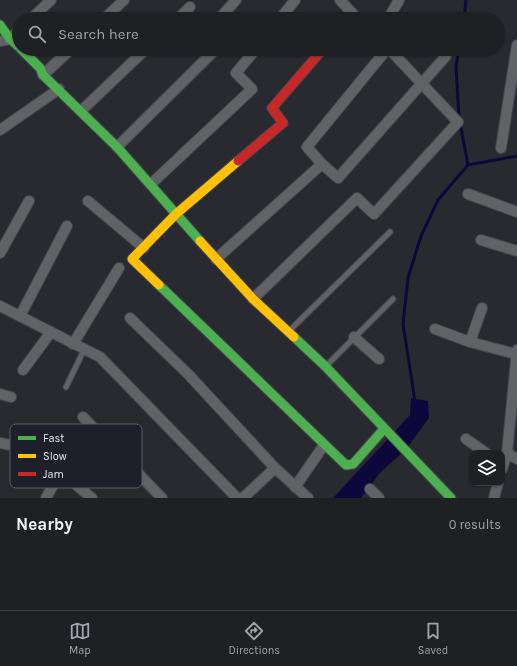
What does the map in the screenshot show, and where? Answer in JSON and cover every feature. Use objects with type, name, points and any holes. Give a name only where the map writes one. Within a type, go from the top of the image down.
[{"type":"street","points":[[38,12],[51,0]]},
{"type":"street","points":[[111,12],[124,0]]},
{"type":"street","points":[[225,12],[236,0]]},
{"type":"street","points":[[286,12],[295,0]]},
{"type":"street","points":[[339,0],[349,12]]},
{"type":"street","points":[[392,12],[399,0]]},
{"type":"street","points":[[185,12],[190,7]]},
{"type":"street","points":[[0,25],[10,42]]},
{"type":"street","points":[[500,148],[517,45]]},
{"type":"street","points":[[21,56],[36,71],[42,73]]},
{"type":"street","points":[[28,56],[40,68],[42,73],[117,147],[253,299],[325,366],[386,432],[451,498]]},
{"type":"street","points":[[42,73],[63,56]]},
{"type":"street","points":[[81,111],[139,56]]},
{"type":"street","points":[[117,147],[209,56]]},
{"type":"street","points":[[151,184],[252,89],[236,73],[250,56]]},
{"type":"street","points":[[316,56],[272,108],[283,123],[176,214],[132,259],[342,462],[350,465],[353,464],[386,432]]},
{"type":"street","points":[[382,56],[307,147],[322,164],[338,178],[446,56]]},
{"type":"street","points":[[253,299],[357,198],[374,214],[458,122],[395,56]]},
{"type":"street","points":[[0,130],[59,89]]},
{"type":"street","points":[[216,259],[322,164]]},
{"type":"street","points":[[468,194],[517,212]]},
{"type":"street","points":[[0,254],[29,200]]},
{"type":"street","points":[[88,201],[144,248]]},
{"type":"street","points":[[20,316],[67,226]]},
{"type":"street","points":[[481,240],[517,251]]},
{"type":"street","points":[[73,344],[119,268]]},
{"type":"street","points":[[0,306],[100,357],[237,498]]},
{"type":"street","points":[[470,342],[482,308]]},
{"type":"street","points":[[130,318],[188,374],[275,468],[308,498]]},
{"type":"street","points":[[435,329],[470,342],[517,352],[507,452],[505,458]]},
{"type":"street","points":[[23,370],[50,332]]},
{"type":"street","points":[[354,337],[379,359]]},
{"type":"street","points":[[0,394],[11,397]]},
{"type":"street","points":[[83,417],[90,424]]},
{"type":"street","points":[[466,439],[482,450]]},
{"type":"street","points":[[0,443],[10,445]]},
{"type":"street","points":[[295,487],[324,445]]},
{"type":"street","points":[[507,452],[517,459]]},
{"type":"street","points":[[243,498],[275,468]]},
{"type":"street","points":[[142,477],[162,498]]},
{"type":"street","points":[[494,498],[497,486]]},
{"type":"street","points":[[46,498],[52,488]]},
{"type":"street","points":[[80,488],[92,498]]},
{"type":"street","points":[[370,489],[379,498]]},
{"type":"lane","points":[[289,331],[390,232]]},
{"type":"lane","points":[[325,366],[393,298]]},
{"type":"lane","points":[[66,387],[84,350]]},
{"type":"shaded area","points":[[411,398],[428,401],[429,418],[407,448],[380,473],[361,498],[333,498],[410,415]]},
{"type":"waterway","points":[[465,12],[466,0]]},
{"type":"waterway","points":[[458,56],[456,66],[459,118]]},
{"type":"waterway","points":[[460,123],[468,165]]},
{"type":"waterway","points":[[468,165],[517,156]]},
{"type":"waterway","points":[[415,401],[403,324],[408,278],[421,236],[438,200],[468,165]]},
{"type":"traffic: fast","points":[[0,25],[12,41]]},
{"type":"traffic: fast","points":[[28,56],[40,68],[43,75],[117,147],[200,241]]},
{"type":"traffic: fast","points":[[159,285],[346,465],[353,464],[384,429]]},
{"type":"traffic: fast","points":[[294,337],[325,366],[451,498]]},
{"type":"traffic: slow","points":[[159,285],[132,259],[176,214],[238,161]]},
{"type":"traffic: slow","points":[[200,241],[253,299],[294,337]]},
{"type":"traffic: jam","points":[[238,161],[283,123],[272,108],[317,56]]}]
